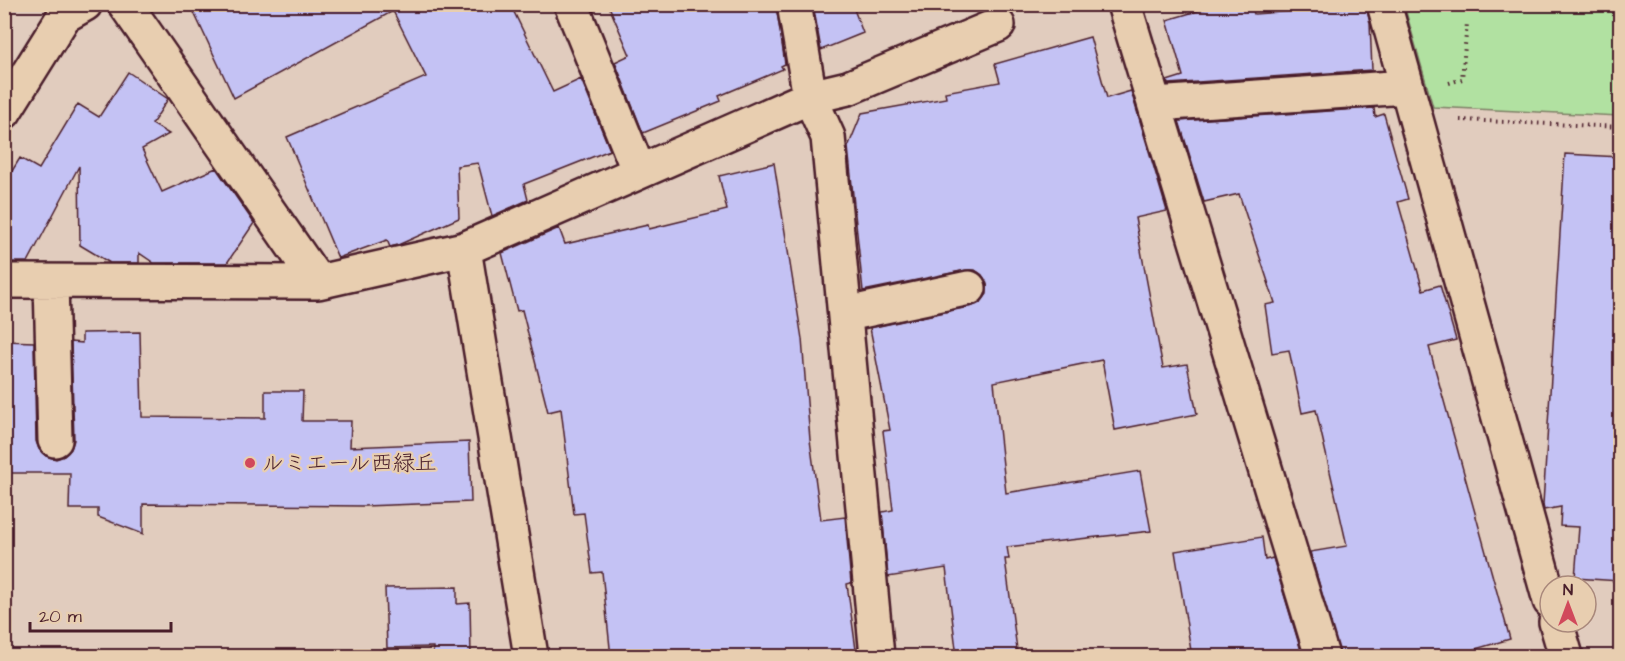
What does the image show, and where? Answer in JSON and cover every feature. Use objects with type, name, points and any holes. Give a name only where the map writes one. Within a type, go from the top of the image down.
[{"type":"street","points":[[125,4],[318,282]]},
{"type":"street","points":[[571,4],[639,172]]},
{"type":"street","points":[[794,4],[810,97],[828,137],[847,314],[878,657]]},
{"type":"street","points":[[1124,4],[1322,657]]},
{"type":"street","points":[[1384,4],[1542,574]]},
{"type":"street","points":[[4,112],[65,8]]},
{"type":"street","points":[[4,281],[318,282],[464,249],[810,97],[849,88],[998,25]]},
{"type":"street","points":[[1155,104],[1409,100]]},
{"type":"street","points":[[464,249],[531,657]]},
{"type":"street","points":[[51,282],[55,440]]},
{"type":"street","points":[[847,314],[969,288]]},
{"type":"street","points":[[1559,634],[1566,657]]},
{"type":"path","points":[[1409,100],[1462,79],[1467,23]]},
{"type":"path","points":[[1409,100],[1620,127]]},
{"type":"green space","points":[[1404,5],[1620,5],[1620,116],[1433,107]]},
{"type":"building","points":[[190,4],[510,4],[553,92],[581,79],[610,150],[524,184],[528,200],[492,216],[478,163],[457,166],[459,218],[398,245],[390,247],[387,240],[338,258],[287,137],[426,77],[393,11],[234,98]]},
{"type":"building","points":[[608,4],[776,4],[785,64],[781,66],[783,69],[719,96],[721,101],[643,133],[615,62],[630,55]]},
{"type":"building","points":[[813,4],[852,4],[863,33],[821,50]]},
{"type":"building","points":[[1221,4],[1251,4],[1254,14],[1366,6],[1370,23],[1372,70],[1168,84],[1167,81],[1183,76],[1167,20]]},
{"type":"building","points":[[1090,37],[1107,98],[1131,91],[1167,211],[1135,218],[1163,368],[1187,364],[1197,414],[1115,430],[1102,360],[994,382],[1006,493],[1140,471],[1151,531],[1007,547],[1009,559],[1005,559],[1018,657],[957,657],[946,568],[888,577],[882,512],[893,510],[883,431],[890,430],[870,328],[973,306],[982,301],[987,294],[987,285],[982,275],[975,270],[966,270],[863,291],[848,147],[862,113],[946,98],[945,92],[1000,82],[995,64]]},
{"type":"building","points":[[128,72],[168,99],[152,124],[169,134],[142,149],[162,192],[216,168],[254,223],[227,263],[154,263],[139,253],[139,263],[110,263],[80,245],[79,166],[28,262],[4,262],[4,184],[20,158],[39,169],[78,104],[99,117]]},
{"type":"building","points":[[1374,108],[1375,117],[1384,114],[1408,199],[1398,202],[1423,290],[1440,285],[1456,340],[1429,347],[1510,639],[1448,657],[1340,657],[1310,552],[1347,546],[1316,410],[1302,413],[1289,350],[1272,353],[1265,305],[1275,303],[1239,194],[1204,202],[1179,121]]},
{"type":"building","points":[[1565,154],[1620,157],[1620,581],[1598,580],[1598,574],[1575,574],[1579,527],[1560,526],[1561,507],[1544,510]]},
{"type":"building","points":[[774,163],[802,339],[810,440],[821,520],[845,517],[851,583],[847,584],[857,657],[611,657],[602,572],[592,573],[584,513],[574,514],[561,409],[548,412],[522,310],[517,311],[502,253],[559,228],[565,244],[648,225],[649,229],[727,210],[719,176]]},
{"type":"building","points":[[140,332],[142,417],[265,418],[265,391],[303,391],[302,421],[351,421],[350,447],[469,442],[471,502],[364,506],[143,504],[143,534],[98,517],[98,509],[69,509],[70,473],[8,473],[8,463],[4,463],[4,341],[34,342],[36,441],[39,449],[46,456],[56,459],[64,456],[71,449],[74,440],[71,342],[82,343],[82,333]]},
{"type":"building","points":[[1262,537],[1265,560],[1273,558],[1303,657],[1192,657],[1175,551]]},
{"type":"building","points":[[457,587],[457,604],[470,603],[471,657],[433,657],[433,647],[387,648],[385,588]]},
{"type":"place","name":"ルミエール西緑丘","points":[[250,463]]}]
